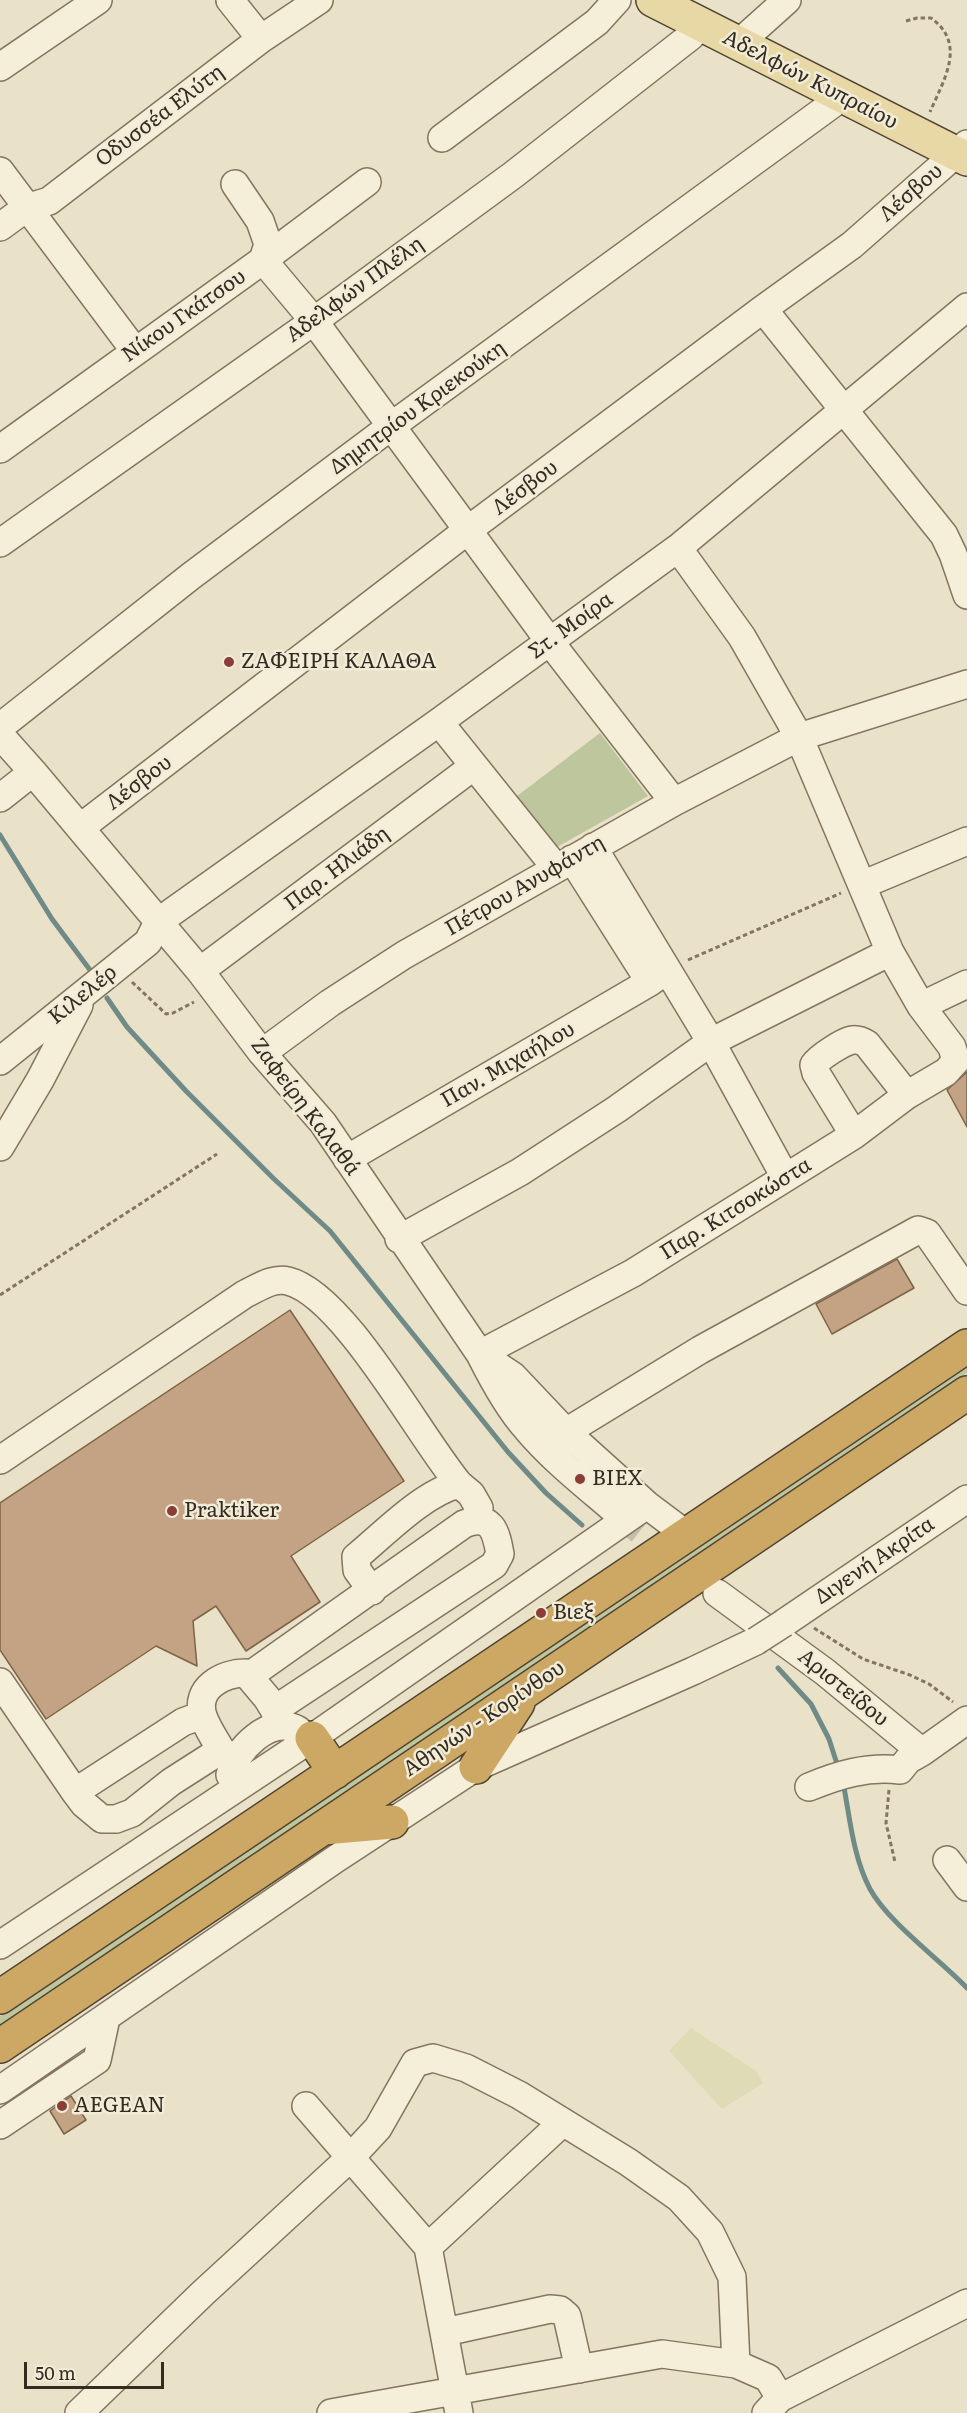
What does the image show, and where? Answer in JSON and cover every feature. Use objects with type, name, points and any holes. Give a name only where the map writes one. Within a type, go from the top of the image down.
[{"type":"highway","name":"Αθηνών - Κορίνθου","points":[[0,1997],[967,1346]]},
{"type":"highway","name":"Αθηνών - Κορίνθου","points":[[0,2046],[967,1393]]},
{"type":"highway","points":[[476,1767],[526,1691]]},
{"type":"highway","points":[[290,1725],[335,1772]]},
{"type":"highway","points":[[322,1828],[392,1822]]},
{"type":"main road","name":"Αδελφών Κυπραίου","points":[[652,0],[920,136],[964,152]]},
{"type":"street","points":[[0,67],[98,0]]},
{"type":"street","points":[[230,0],[261,39]]},
{"type":"street","name":"Οδυσσέα Ελύτη","points":[[0,228],[26,208],[49,201],[261,39],[319,0]]},
{"type":"street","points":[[442,138],[597,22],[617,0]]},
{"type":"street","points":[[738,44],[787,0]]},
{"type":"street","name":"Αδελφών Πλέλη","points":[[0,543],[314,321],[541,153],[691,36],[697,23]]},
{"type":"street","name":"Δημητρίου Κριεκούκη","points":[[0,727],[191,576],[390,427],[842,97]]},
{"type":"street","name":"Λέσβου","points":[[80,828],[468,531],[763,309],[852,245],[964,152]]},
{"type":"street","points":[[0,171],[135,351]]},
{"type":"street","name":"Νίκου Γκάτσου","points":[[0,449],[263,260],[367,182]]},
{"type":"street","points":[[235,184],[260,221],[268,244],[263,260],[314,321],[550,642],[674,802]]},
{"type":"street","name":"Στ. Μοίρα","points":[[158,922],[678,548],[967,308]]},
{"type":"street","points":[[763,309],[960,552],[967,595]]},
{"type":"street","points":[[678,548],[742,637],[799,737],[890,952],[921,1006],[967,984]]},
{"type":"street","name":"Πέτρου Ανυφάντη","points":[[262,1053],[330,1003],[404,955],[674,802],[799,737],[967,684]]},
{"type":"street","points":[[439,722],[474,766],[574,858],[658,976],[711,1042],[785,1177]]},
{"type":"street","name":"Ζαφείρη Καλαθά","points":[[0,735],[208,981],[262,1053],[323,1123],[399,1239],[480,1354],[495,1383],[525,1428],[551,1455],[620,1514]]},
{"type":"street","name":"Παρ. Ηλιάδη","points":[[208,981],[474,766]]},
{"type":"street","points":[[0,798],[33,772]]},
{"type":"street","points":[[862,885],[967,841]]},
{"type":"street","name":"Κιλελέρ","points":[[0,1061],[84,996],[148,942],[158,922]]},
{"type":"street","points":[[399,1239],[520,1172],[617,1109],[711,1042],[890,952]]},
{"type":"street","name":"Παν. Μιχαήλου","points":[[347,1159],[658,976]]},
{"type":"street","points":[[4,1132],[84,996]]},
{"type":"street","name":"Παρ. Κιτσοκώστα","points":[[480,1354],[633,1274],[854,1135],[907,1095],[946,1072],[956,1061],[952,1047],[921,1006]]},
{"type":"street","points":[[854,1135],[816,1073],[814,1065],[818,1059],[852,1040],[861,1040],[867,1044],[907,1095]]},
{"type":"street","points":[[566,1432],[700,1350],[918,1230],[927,1233],[967,1291]]},
{"type":"street","points":[[0,1460],[245,1294],[274,1280],[287,1280],[313,1292],[342,1322],[380,1371],[440,1460],[459,1484],[471,1494],[478,1508],[474,1520]]},
{"type":"street","points":[[480,1354],[513,1376],[566,1432],[647,1505],[687,1535]]},
{"type":"street","points":[[372,1591],[357,1570],[356,1557],[429,1496],[444,1488],[459,1484]]},
{"type":"street","name":"Διγενή Ακρίτα","points":[[0,2090],[476,1767],[756,1641],[967,1499]]},
{"type":"street","points":[[0,1682],[84,1804],[102,1819],[116,1820],[132,1812],[171,1782],[228,1755],[273,1726],[290,1725],[647,1505]]},
{"type":"street","points":[[0,1945],[228,1794],[290,1725],[494,1565],[500,1554],[496,1531],[485,1522],[474,1520],[464,1524],[249,1676]]},
{"type":"street","name":"Αριστείδου","points":[[717,1593],[825,1672],[922,1752]]},
{"type":"street","points":[[228,1794],[228,1755],[202,1715],[202,1697],[211,1684],[232,1673],[246,1673],[290,1725]]},
{"type":"street","points":[[817,1784],[856,1771],[880,1768],[900,1770],[908,1760],[922,1752],[963,1714]]},
{"type":"street","points":[[75,1792],[183,1722],[202,1715]]},
{"type":"street","points":[[947,1860],[967,1887]]},
{"type":"street","points":[[0,2126],[97,2060],[106,2018]]},
{"type":"street","points":[[79,2413],[203,2293],[351,2157],[378,2128],[415,2064],[433,2058],[466,2068],[519,2095],[628,2162],[679,2198],[710,2232],[732,2277],[736,2364]]},
{"type":"street","points":[[306,2106],[428,2247],[456,2402]]},
{"type":"street","points":[[428,2247],[563,2122]]},
{"type":"street","points":[[331,2413],[456,2402],[579,2369],[662,2354],[736,2364],[768,2378],[773,2405],[967,2303]]},
{"type":"street","points":[[445,2332],[550,2308],[560,2310],[567,2316],[579,2369]]},
{"type":"path","points":[[906,21],[931,18],[948,33],[953,48],[953,67],[938,94],[920,136]]},
{"type":"path","points":[[658,976],[760,927],[862,885]]},
{"type":"path","points":[[119,967],[166,1014],[173,1013],[208,981]]},
{"type":"path","points":[[0,1295],[217,1154]]},
{"type":"path","points":[[790,1619],[863,1659],[929,1684],[963,1714]]},
{"type":"path","points":[[895,1862],[886,1823],[887,1806],[894,1776],[900,1770]]},
{"type":"shaded area","points":[[691,2028],[756,2071],[763,2083],[722,2109],[669,2051]]},
{"type":"green space","points":[[600,733],[648,796],[550,851],[513,799]]},
{"type":"green space","points":[[967,1365],[967,1373],[0,2025],[0,2016]]},
{"type":"building","points":[[967,1072],[967,1127],[947,1090]]},
{"type":"building","points":[[897,1259],[914,1288],[832,1334],[816,1304]]},
{"type":"building","points":[[290,1310],[404,1481],[291,1556],[320,1602],[246,1651],[216,1606],[193,1621],[197,1666],[156,1646],[46,1719],[0,1650],[0,1503]]},
{"type":"building","points":[[71,2096],[86,2120],[64,2134],[50,2111]]},
{"type":"waterway","points":[[0,835],[52,919],[93,974]]},
{"type":"waterway","points":[[107,998],[127,1027],[186,1091],[330,1231],[508,1452],[546,1493],[582,1525]]},
{"type":"waterway","points":[[778,1668],[811,1704],[829,1739],[838,1767]]},
{"type":"waterway","points":[[843,1782],[856,1851],[870,1889],[878,1902],[901,1927],[967,1988]]},
{"type":"tunnel","points":[[619,1514],[712,1588]]},
{"type":"place","name":"ΖΑΦΕΙΡΗ ΚΑΛΑΘΑ","points":[[229,662]]},
{"type":"place","name":"ΒΙΕΧ","points":[[580,1479]]},
{"type":"place","name":"Praktiker","points":[[172,1511]]},
{"type":"place","name":"Βιεξ","points":[[541,1613]]},
{"type":"place","name":"AEGEAN","points":[[62,2106]]}]
